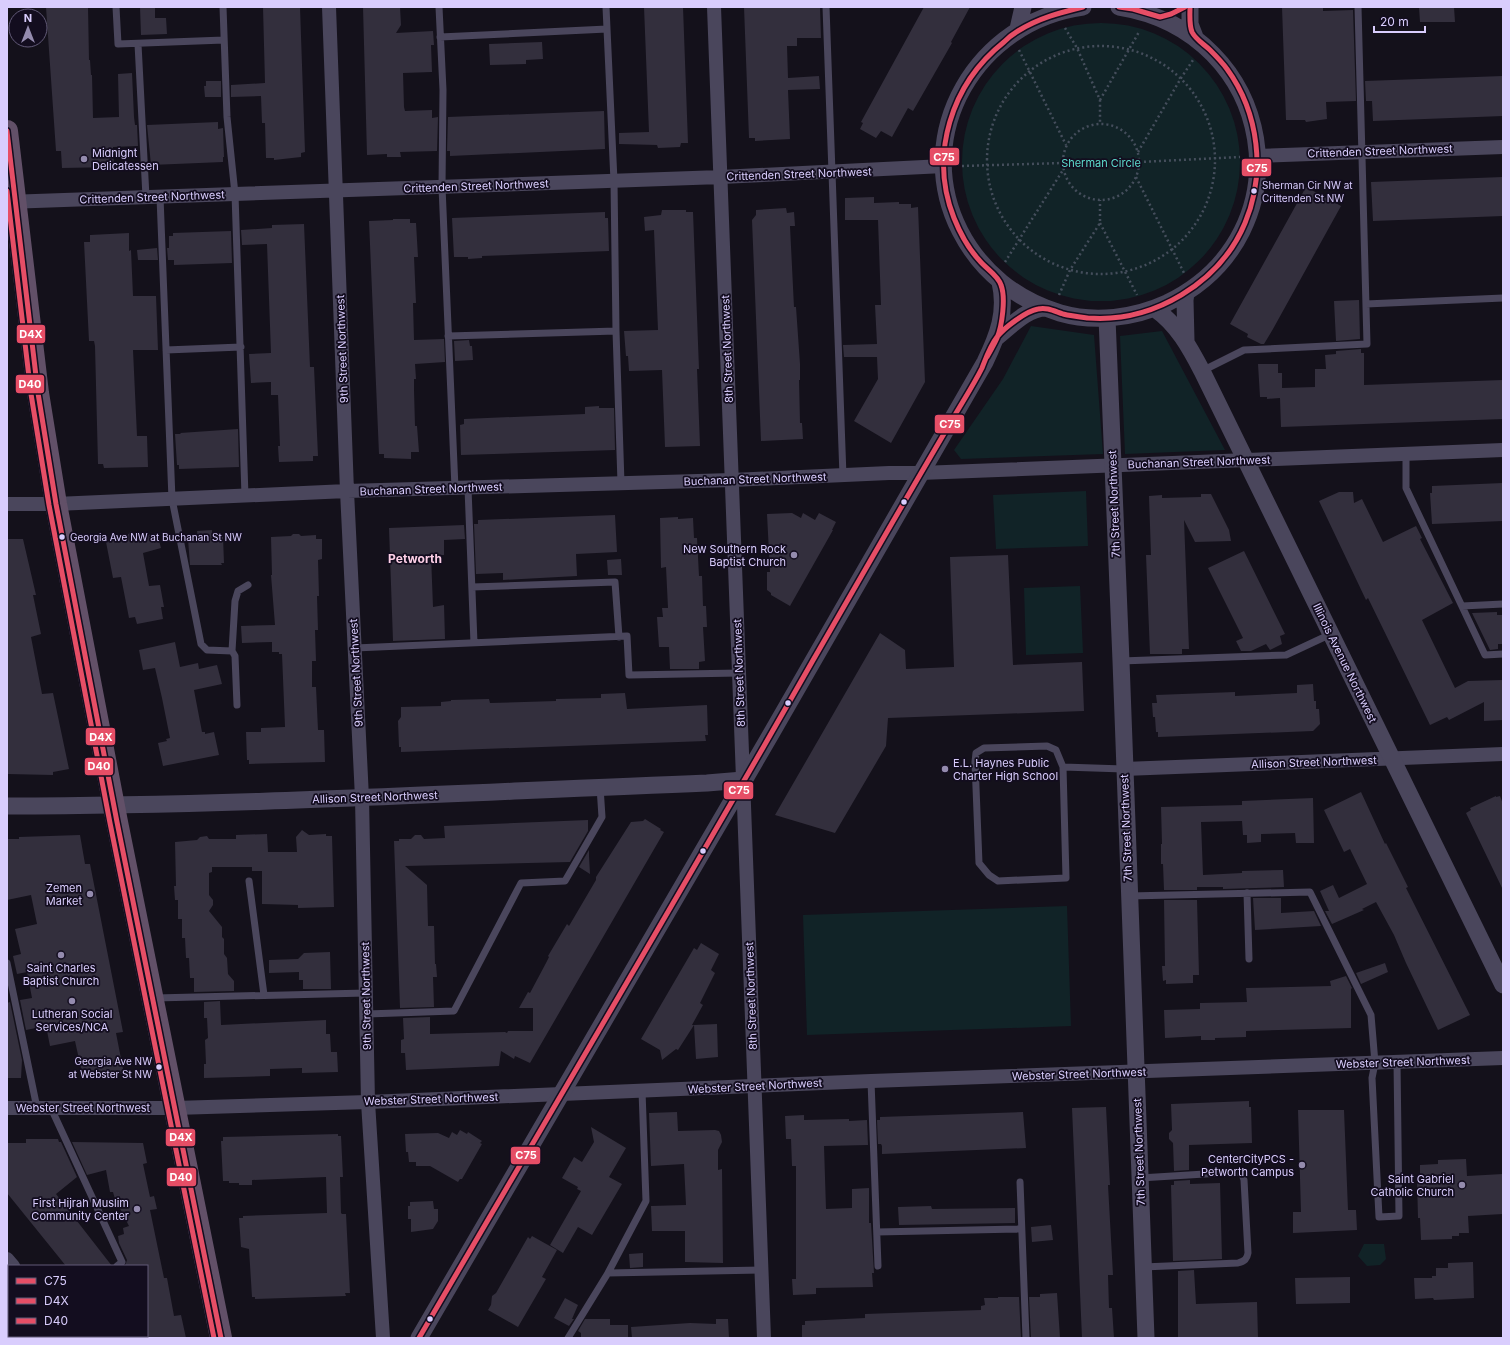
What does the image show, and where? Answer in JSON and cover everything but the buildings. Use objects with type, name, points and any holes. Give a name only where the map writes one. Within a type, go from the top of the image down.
[{"type":"highway","points":[[7,131],[11,202],[38,393],[56,504],[114,806],[221,1338]]},
{"type":"street","name":"9th Street Northwest","points":[[329,7],[347,491],[362,798],[368,1102],[383,1338]]},
{"type":"street","name":"8th Street Northwest","points":[[714,7],[764,1338]]},
{"type":"street","points":[[1018,29],[1023,7]]},
{"type":"street","points":[[1032,7],[1048,15]]},
{"type":"street","points":[[1083,7],[1048,15],[1018,29],[992,49],[966,82],[956,102],[948,129],[945,145],[944,166],[948,195],[958,227],[974,254],[1000,282],[1035,304],[1046,308],[1081,317],[1107,318],[1133,315],[1155,309],[1186,293],[1206,278],[1217,267],[1230,250],[1250,212],[1255,191],[1258,156],[1254,126],[1247,106],[1238,86],[1216,56],[1195,37],[1160,17],[1133,9],[1119,7]]},
{"type":"street","points":[[1160,17],[1171,14],[1185,7]]},
{"type":"street","points":[[1190,7],[1190,24],[1195,37]]},
{"type":"street","name":"Crittenden Street Northwest","points":[[1258,156],[1503,147]]},
{"type":"street","name":"Crittenden Street Northwest","points":[[11,202],[720,177],[944,166]]},
{"type":"street","points":[[419,1338],[985,362],[997,337],[1002,312],[1002,290],[1000,282]]},
{"type":"street","name":"Illinois Avenue Northwest","points":[[1186,293],[1186,341]]},
{"type":"street","points":[[997,337],[1018,320],[1037,308],[1046,308]]},
{"type":"street","name":"Illinois Avenue Northwest","points":[[1155,309],[1186,341],[1202,371],[1503,985]]},
{"type":"street","name":"7th Street Northwest","points":[[1107,318],[1146,1338]]},
{"type":"street","name":"Buchanan Street Northwest","points":[[7,504],[56,504],[347,491],[843,476],[1503,450]]},
{"type":"street","name":"Allison Street Northwest","points":[[1124,769],[1503,754]]},
{"type":"street","name":"Allison Street Northwest","points":[[7,806],[114,806],[362,798],[706,783],[743,780]]},
{"type":"street","name":"Webster Street Northwest","points":[[7,1108],[175,1108],[368,1102],[871,1081],[1503,1058]]},
{"type":"lane","points":[[116,7],[118,44],[224,40]]},
{"type":"lane","points":[[223,7],[227,117],[235,194],[245,496]]},
{"type":"lane","points":[[439,7],[443,90],[442,187],[448,336],[461,488],[472,587],[474,643]]},
{"type":"lane","points":[[606,7],[614,181],[616,331],[621,483]]},
{"type":"lane","points":[[826,7],[843,476]]},
{"type":"lane","points":[[1202,371],[1244,350],[1367,344],[1358,7]]},
{"type":"lane","points":[[440,37],[607,29]]},
{"type":"lane","points":[[138,44],[146,197]]},
{"type":"lane","points":[[160,196],[172,499],[201,644],[207,650],[232,651]]},
{"type":"lane","points":[[1366,304],[1503,298]]},
{"type":"lane","points":[[448,336],[616,331]]},
{"type":"lane","points":[[166,350],[241,347]]},
{"type":"lane","points":[[1406,454],[1406,488],[1485,655],[1503,654]]},
{"type":"lane","points":[[472,587],[615,582],[620,637]]},
{"type":"lane","points":[[237,705],[235,656],[232,651],[235,601],[238,591],[248,585]]},
{"type":"lane","points":[[1462,606],[1503,604]]},
{"type":"lane","points":[[1121,661],[1286,655],[1331,634]]},
{"type":"lane","points":[[355,648],[627,636],[629,675],[739,673]]},
{"type":"lane","points":[[1047,746],[1056,750],[1063,767],[1066,878],[998,881],[988,875],[979,863],[975,762],[976,753],[984,748],[1047,746]]},
{"type":"lane","points":[[1063,767],[1124,769]]},
{"type":"lane","points":[[366,1014],[454,1012],[521,883],[565,881],[602,817],[600,787]]},
{"type":"lane","points":[[249,881],[264,995]]},
{"type":"lane","points":[[1129,896],[1310,892],[1371,1015],[1375,1063],[1372,1078],[1379,1217],[1399,1216],[1398,1062]]},
{"type":"lane","points":[[1247,894],[1249,959]]},
{"type":"lane","points":[[7,963],[10,991],[44,1108],[122,1262],[118,1265]]},
{"type":"lane","points":[[153,998],[366,993]]},
{"type":"lane","points":[[871,1081],[878,1266]]},
{"type":"lane","points":[[568,1338],[608,1273],[646,1201],[642,1091]]},
{"type":"lane","points":[[1140,1178],[1237,1172],[1242,1174],[1244,1180],[1248,1253],[1244,1262],[1238,1263],[1143,1267]]},
{"type":"lane","points":[[1020,1182],[1026,1338]]},
{"type":"lane","points":[[877,1232],[1021,1229]]},
{"type":"lane","points":[[608,1273],[762,1270]]},
{"type":"path","points":[[1063,26],[1077,48],[1100,100],[1100,124]]},
{"type":"path","points":[[1100,100],[1143,26]]},
{"type":"path","points":[[1099,46],[1129,50],[1145,54],[1158,61],[1181,78],[1200,102],[1213,134],[1215,158],[1213,184],[1206,205],[1196,224],[1172,249],[1160,258],[1139,268],[1099,274],[1070,270],[1053,264],[1039,256],[1019,240],[1005,222],[996,206],[989,185],[986,165],[989,136],[996,112],[1007,94],[1019,80],[1047,59],[1077,48],[1099,46]]},
{"type":"path","points":[[1019,50],[1066,146]]},
{"type":"path","points":[[1138,152],[1193,60]]},
{"type":"path","points":[[1100,124],[1115,126],[1127,134],[1134,143],[1138,152],[1139,162],[1136,176],[1129,187],[1114,198],[1100,200],[1089,198],[1076,191],[1068,183],[1062,163],[1066,146],[1078,131],[1088,126],[1100,124]]},
{"type":"path","points":[[1139,162],[1241,157]]},
{"type":"path","points":[[962,166],[1062,163]]},
{"type":"path","points":[[1004,263],[1063,170]]},
{"type":"path","points":[[1136,176],[1184,273]]},
{"type":"path","points":[[1100,200],[1100,223],[1137,295]]},
{"type":"path","points":[[1059,296],[1070,270],[1100,223]]},
{"type":"green space","name":"Sherman Circle","points":[[1101,23],[1128,26],[1154,34],[1178,47],[1199,64],[1216,85],[1229,109],[1237,135],[1240,162],[1237,189],[1229,215],[1216,239],[1199,260],[1178,277],[1154,290],[1128,298],[1101,301],[1074,298],[1048,290],[1024,277],[1003,260],[986,239],[973,215],[965,189],[962,162],[965,135],[973,109],[986,85],[1003,64],[1024,47],[1048,34],[1074,26]]},
{"type":"green space","points":[[1031,326],[1094,335],[1103,454],[961,459],[954,450],[1003,379]]},
{"type":"green space","points":[[1162,331],[1225,450],[1125,454],[1120,336]]},
{"type":"green space","points":[[1086,491],[1088,546],[996,549],[993,495]]},
{"type":"green space","points":[[1080,586],[1083,653],[1026,655],[1024,588]]},
{"type":"green space","points":[[1067,906],[1071,1026],[807,1035],[803,915]]},
{"type":"green space","points":[[1364,1244],[1384,1244],[1386,1259],[1380,1265],[1367,1266],[1358,1256]]},
{"type":"transit line","name":"C75","points":[[987,357],[997,338],[1003,312],[1003,297],[999,281],[975,255],[962,235],[954,218],[947,194],[944,170],[945,146],[950,122],[958,100],[970,78],[986,59],[1007,39],[1026,26],[1041,19],[1083,7]]},
{"type":"transit line","name":"C75","points":[[1119,7],[1133,9],[1160,17],[1171,14],[1185,7]]},
{"type":"transit line","name":"C75","points":[[419,1338],[666,916],[974,383],[990,348],[997,337],[1016,320],[1033,310],[1038,309],[1047,309],[1066,315],[1088,318],[1112,318],[1136,314],[1160,306],[1182,295],[1201,281],[1219,264],[1234,245],[1245,223],[1252,204],[1256,184],[1256,144],[1252,124],[1238,86],[1221,61],[1192,32],[1190,23],[1190,7]]},
{"type":"transit line","name":"D4X","points":[[7,131],[38,393],[56,504],[117,822],[221,1338]]},
{"type":"transit line","name":"D40","points":[[7,191],[31,394],[49,505],[110,823],[214,1338]]},
{"type":"place","name":"Midnight Delicatessen","points":[[84,159]]},
{"type":"place","name":"Sherman Cir NW at Crittenden St NW","points":[[1254,191]]},
{"type":"place","name":"Georgia Ave NW at Buchanan St NW","points":[[62,537]]},
{"type":"place","name":"New Southern Rock Baptist Church","points":[[794,555]]},
{"type":"place","name":"E.L. Haynes Public Charter High School","points":[[945,769]]},
{"type":"place","name":"Zemen Market","points":[[90,894]]},
{"type":"place","name":"Saint Charles Baptist Church","points":[[61,955]]},
{"type":"place","name":"Lutheran Social Services/NCA","points":[[72,1001]]},
{"type":"place","name":"Georgia Ave NW at Webster St NW","points":[[159,1067]]},
{"type":"place","name":"CenterCityPCS - Petworth Campus","points":[[1302,1165]]},
{"type":"place","name":"Saint Gabriel Catholic Church","points":[[1462,1185]]},
{"type":"place","name":"First Hijrah Muslim Community Center","points":[[137,1209]]},
{"type":"district","name":"Petworth","points":[[415,559]]}]
